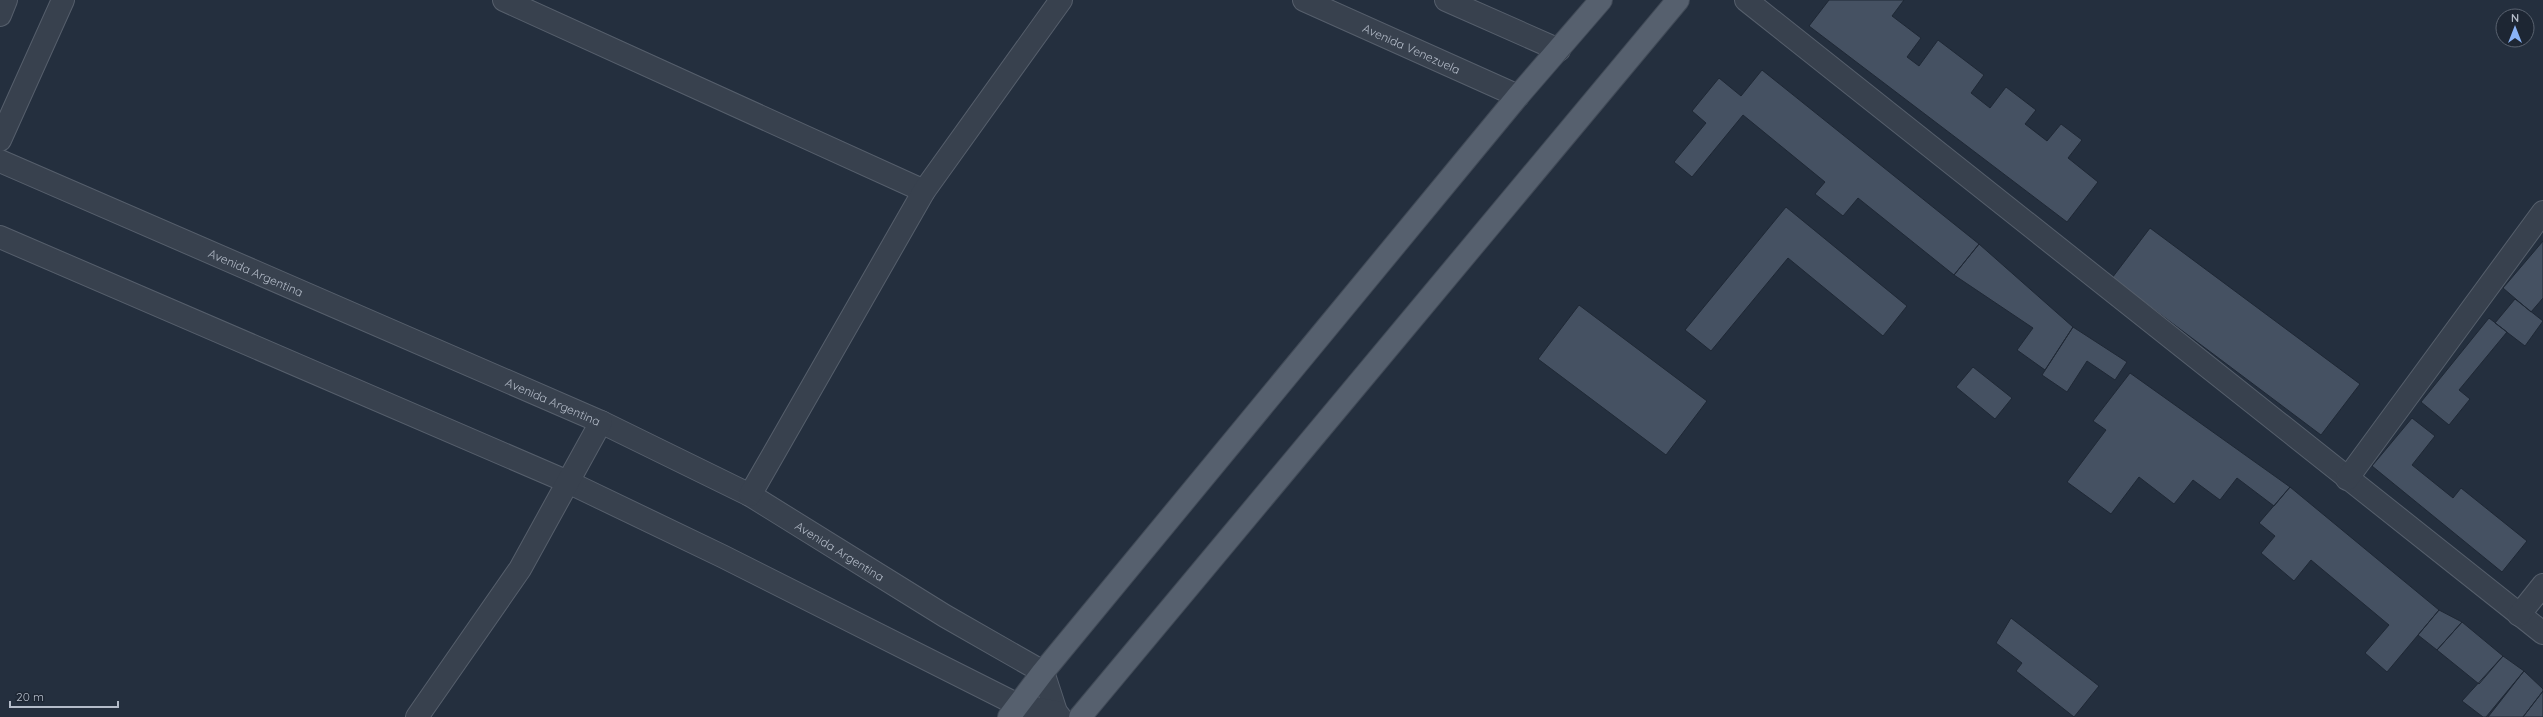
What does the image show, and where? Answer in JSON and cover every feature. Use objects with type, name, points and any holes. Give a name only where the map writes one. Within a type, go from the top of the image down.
[{"type":"main road","points":[[1014,711],[1043,672],[1518,96],[1601,0]]},
{"type":"main road","points":[[1080,717],[1678,0]]},
{"type":"street","points":[[0,15],[6,0]]},
{"type":"street","points":[[0,140],[63,0]]},
{"type":"street","points":[[504,0],[924,191]]},
{"type":"street","points":[[750,495],[924,191],[1061,0]]},
{"type":"street","name":"Avenida Venezuela","points":[[1304,0],[1518,96]]},
{"type":"street","points":[[1446,0],[1558,50]]},
{"type":"street","points":[[1746,0],[2347,479],[2543,633]]},
{"type":"street","name":"Avenida Argentina","points":[[0,161],[601,422],[750,495],[945,616],[1043,672]]},
{"type":"street","points":[[2347,479],[2543,212]]},
{"type":"street","points":[[0,237],[568,482],[729,560],[1014,711],[1058,715],[1043,672]]},
{"type":"street","points":[[417,717],[520,569],[601,422]]},
{"type":"street","points":[[2519,615],[2543,584]]},
{"type":"building","points":[[1829,0],[1904,0],[1892,16],[1921,38],[1907,57],[1919,66],[1938,40],[1984,75],[1971,93],[1990,108],[2006,87],[2036,110],[2025,124],[2047,141],[2061,124],[2082,140],[2068,158],[2098,182],[2067,222],[1809,26]]},
{"type":"building","points":[[1762,70],[1979,244],[1954,275],[1858,198],[1843,216],[1815,194],[1825,182],[1743,115],[1692,177],[1674,162],[1706,123],[1692,111],[1719,78],[1741,96]]},
{"type":"building","points":[[1786,207],[1907,306],[1883,336],[1788,258],[1711,351],[1685,330]]},
{"type":"building","points":[[2150,228],[2360,384],[2321,435],[2112,278]]},
{"type":"building","points":[[2543,241],[2543,298],[2531,312],[2503,288]]},
{"type":"building","points":[[1979,244],[2073,327],[2045,370],[2017,350],[2033,328],[1954,275]]},
{"type":"building","points":[[2515,299],[2543,321],[2525,346],[2495,323]]},
{"type":"building","points":[[1579,305],[1707,401],[1666,455],[1538,359]]},
{"type":"building","points":[[2489,318],[2507,332],[2459,390],[2470,399],[2449,425],[2421,402]]},
{"type":"building","points":[[2073,327],[2127,362],[2115,380],[2087,361],[2067,392],[2042,375]]},
{"type":"building","points":[[1973,367],[2012,398],[1995,419],[1956,387]]},
{"type":"building","points":[[2130,373],[2290,487],[2274,506],[2237,478],[2220,500],[2193,480],[2174,504],[2139,477],[2111,514],[2067,482],[2106,430],[2093,421]]},
{"type":"building","points":[[2412,418],[2435,436],[2412,465],[2453,498],[2461,488],[2527,541],[2502,572],[2372,466]]},
{"type":"building","points":[[2290,487],[2439,610],[2387,672],[2365,653],[2389,625],[2311,560],[2294,581],[2261,553],[2275,536],[2259,523]]},
{"type":"building","points":[[2439,610],[2462,622],[2437,650],[2418,635]]},
{"type":"building","points":[[2011,618],[2099,686],[2074,717],[2016,671],[2022,663],[1996,643]]},
{"type":"building","points":[[2462,622],[2503,656],[2479,684],[2437,650]]},
{"type":"building","points":[[2503,656],[2524,671],[2486,717],[2483,717],[2462,701]]},
{"type":"building","points":[[2524,671],[2543,689],[2543,691],[2523,717],[2488,717]]},
{"type":"building","points":[[2543,691],[2543,717],[2523,717]]}]
